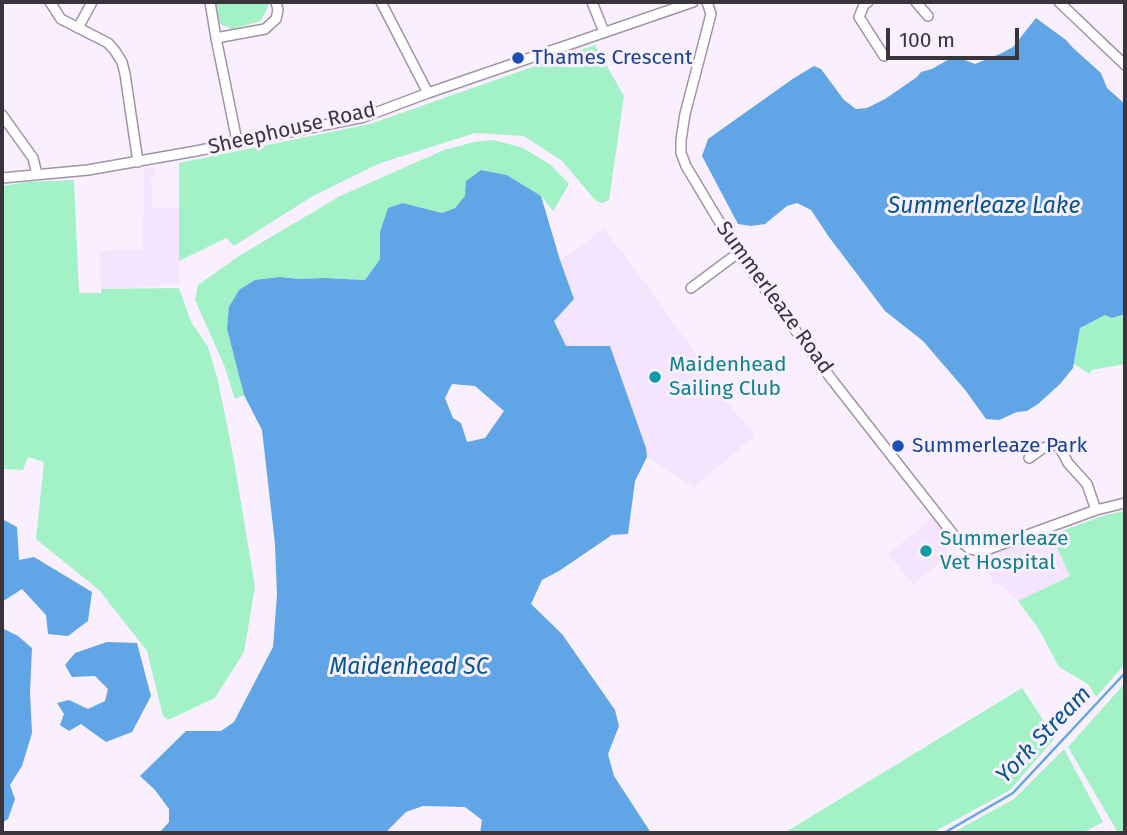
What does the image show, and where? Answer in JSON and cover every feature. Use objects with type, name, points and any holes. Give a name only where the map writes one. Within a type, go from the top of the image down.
[{"type":"street","points":[[50,2],[61,19],[108,43],[122,62],[138,162]]},
{"type":"street","points":[[78,28],[92,2]]},
{"type":"street","points":[[210,2],[237,141]]},
{"type":"street","points":[[216,38],[265,29],[273,23],[277,14],[276,2]]},
{"type":"street","points":[[382,2],[428,93]]},
{"type":"street","points":[[592,2],[604,32]]},
{"type":"street","name":"Sheephouse Road","points":[[2,178],[88,170],[138,162],[364,117],[693,2]]},
{"type":"street","name":"Summerleaze Road","points":[[706,2],[711,14],[685,114],[681,153],[738,253],[833,381],[956,538],[970,549],[986,550],[1097,510]]},
{"type":"street","points":[[868,2],[859,17],[884,56]]},
{"type":"street","points":[[916,2],[928,16]]},
{"type":"street","points":[[1059,2],[1125,65]]},
{"type":"street","points":[[2,115],[33,158],[37,174]]},
{"type":"street","points":[[691,288],[738,253]]},
{"type":"street","points":[[1029,458],[1058,444],[1068,463],[1087,484],[1097,510],[1125,503]]},
{"type":"shaded area","points":[[155,167],[155,174],[151,175],[152,208],[179,208],[179,283],[101,289],[99,251],[143,249],[144,169]]},
{"type":"shaded area","name":"Maidenhead Sailing Club","points":[[604,229],[695,353],[702,374],[755,435],[694,487],[647,457],[615,361],[566,346],[554,321],[574,299],[560,260]]},
{"type":"shaded area","points":[[934,517],[953,541],[945,547],[950,554],[913,584],[888,554]]},
{"type":"shaded area","points":[[1051,535],[1071,576],[1018,601],[1000,584],[995,585],[979,558]]},
{"type":"green space","points":[[215,2],[268,2],[269,5],[261,21],[232,29],[220,24]]},
{"type":"green space","points":[[595,45],[624,96],[609,200],[602,203],[595,200],[562,161],[524,136],[475,133],[378,164],[313,196],[234,246],[226,238],[179,261],[179,163],[370,124]]},
{"type":"green space","points":[[494,140],[523,148],[551,165],[569,184],[553,211],[541,196],[507,175],[481,170],[455,208],[442,213],[403,203],[380,232],[380,259],[365,280],[280,277],[227,329],[244,395],[235,399],[224,365],[195,300],[198,285],[239,256],[340,196],[444,150]]},
{"type":"green space","points":[[74,180],[79,293],[101,293],[101,289],[179,288],[191,322],[208,347],[233,455],[255,587],[244,652],[215,698],[168,720],[163,716],[147,651],[99,590],[36,539],[44,462],[28,457],[23,470],[2,469],[2,186]]},
{"type":"green space","points":[[1125,314],[1125,364],[1092,370],[1090,374],[1074,364],[1080,328],[1105,315],[1112,318]]},
{"type":"green space","points":[[1125,511],[1125,664],[1096,697],[1088,684],[1059,667],[1038,628],[1018,601],[1070,576],[1051,535],[1105,515]]},
{"type":"green space","points":[[1125,683],[1125,833],[1118,833],[1068,747]]},
{"type":"green space","points":[[1022,688],[1055,738],[1010,790],[932,833],[784,833]]},
{"type":"green space","points":[[1064,749],[1103,822],[1082,833],[952,833],[1014,799]]},
{"type":"water","name":"Summerleaze Lake","points":[[1036,18],[1066,40],[1101,73],[1107,88],[1125,104],[1125,314],[1112,318],[1105,315],[1080,328],[1073,368],[1038,404],[1027,411],[1017,412],[999,420],[986,419],[923,341],[885,311],[811,210],[797,203],[787,206],[765,224],[738,224],[702,156],[708,139],[814,66],[821,69],[844,100],[856,109],[867,108],[885,99],[921,72],[951,58],[975,64],[1002,53],[1013,47]]},
{"type":"water","name":"Maidenhead SC","points":[[481,170],[507,175],[541,196],[574,299],[554,321],[566,346],[610,346],[646,448],[647,457],[635,481],[628,534],[612,535],[542,580],[531,604],[562,634],[615,710],[619,726],[608,754],[614,776],[651,833],[480,833],[482,820],[465,807],[423,806],[406,812],[388,830],[389,833],[159,833],[169,822],[169,809],[140,776],[186,731],[221,731],[234,722],[273,647],[277,595],[275,544],[262,430],[244,395],[227,329],[229,307],[239,290],[255,280],[280,277],[365,280],[380,259],[380,232],[388,208],[403,203],[442,213],[455,208],[465,196],[466,181]],"holes":[[[452,384],[475,386],[504,411],[485,438],[467,442],[461,423],[453,418],[445,398]]]},
{"type":"water","points":[[2,519],[17,527],[19,560],[34,557],[92,592],[88,621],[68,636],[48,634],[46,615],[22,589],[2,602]]},
{"type":"water","points":[[2,628],[18,636],[32,648],[32,733],[22,766],[10,785],[15,799],[8,819],[2,823]]},
{"type":"water","points":[[107,642],[137,643],[151,696],[132,732],[106,742],[81,724],[69,731],[60,725],[64,714],[57,703],[69,700],[88,709],[105,701],[108,689],[95,676],[72,677],[65,665],[75,653]]},
{"type":"waterway","name":"York Stream","points":[[944,833],[1013,793],[1125,673]]},
{"type":"place","name":"Thames Crescent","points":[[518,58]]},
{"type":"place","name":"Maidenhead Sailing Club","points":[[655,377]]},
{"type":"place","name":"Summerleaze Park","points":[[898,446]]},
{"type":"place","name":"Summerleaze Vet Hospital","points":[[926,551]]}]
